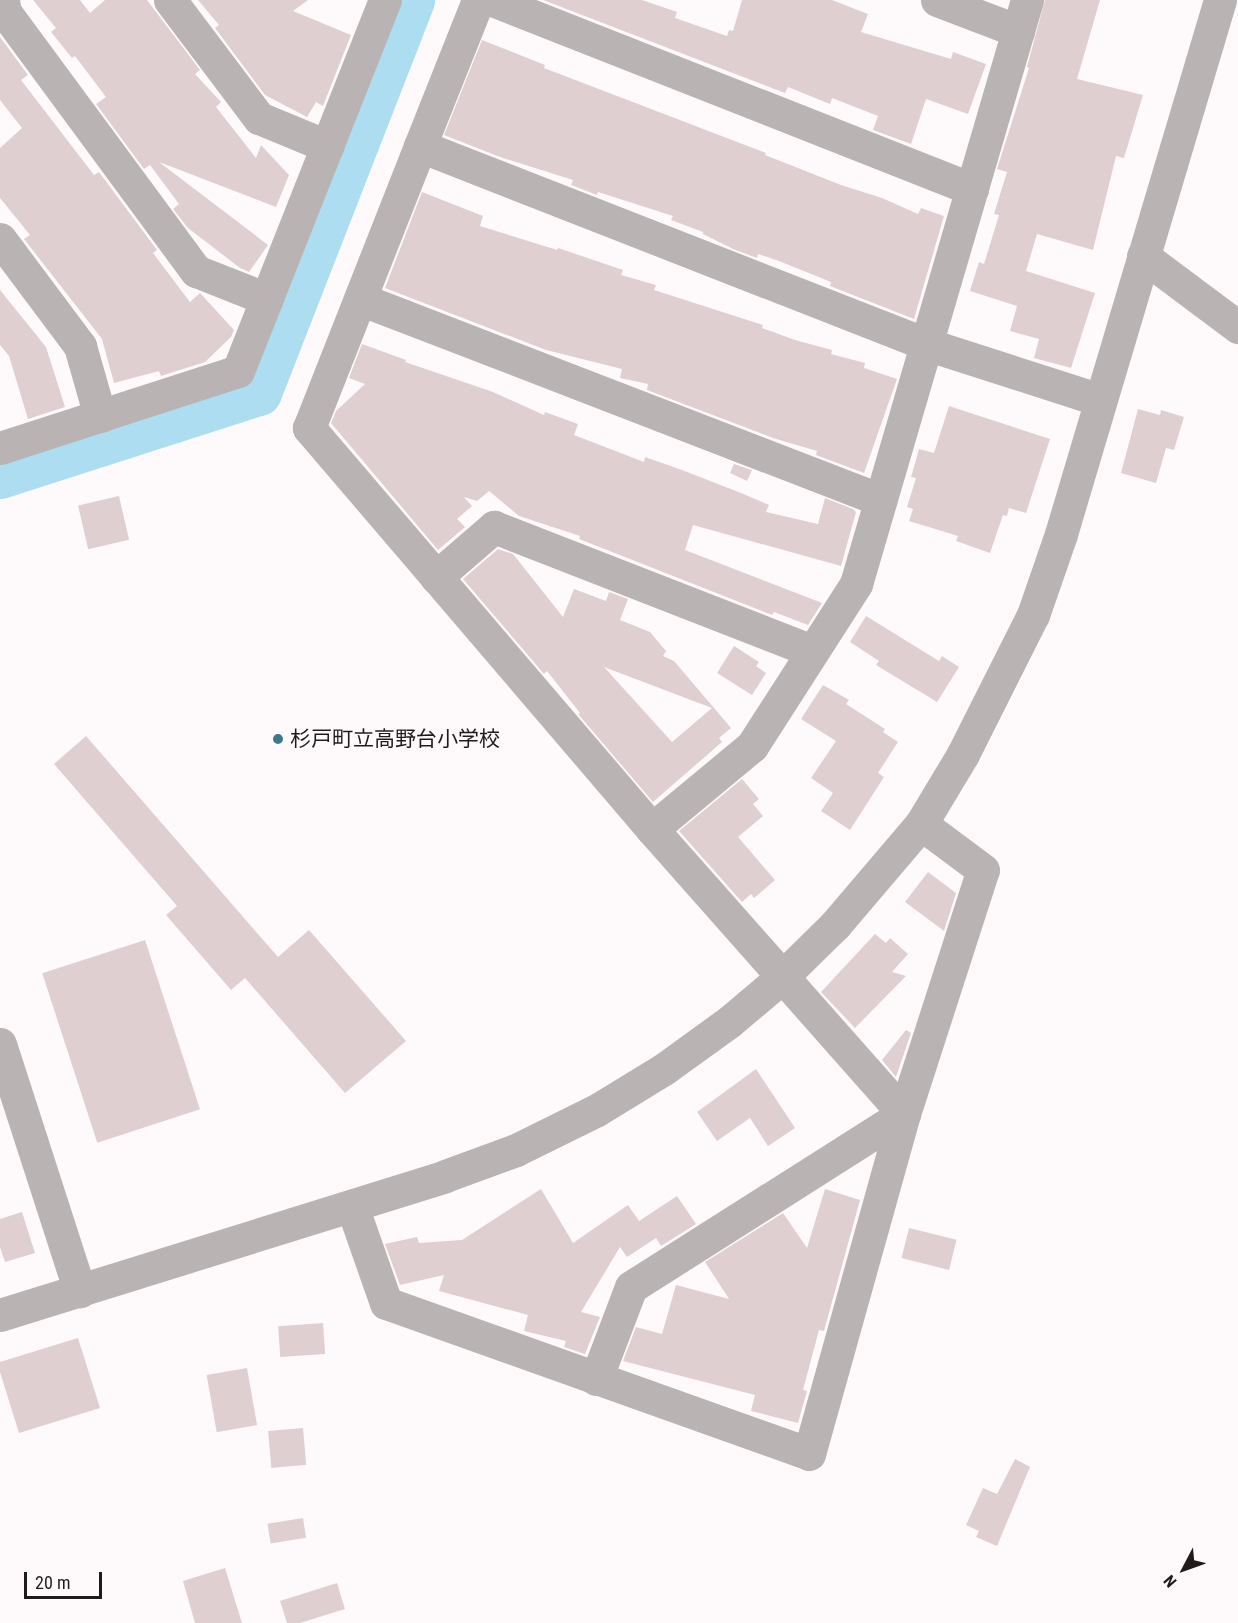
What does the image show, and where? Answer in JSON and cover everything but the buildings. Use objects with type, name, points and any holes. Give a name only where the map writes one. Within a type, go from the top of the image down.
[{"type":"street","points":[[3,0],[5,12],[196,271],[267,299]]},
{"type":"street","points":[[170,0],[259,118],[327,146]]},
{"type":"street","points":[[0,448],[238,371],[385,0]]},
{"type":"street","points":[[477,0],[309,428],[781,978],[904,1114]]},
{"type":"street","points":[[492,0],[972,189]]},
{"type":"street","points":[[937,0],[1018,32]]},
{"type":"street","points":[[652,829],[752,746],[856,584],[1027,0]]},
{"type":"street","points":[[0,1315],[352,1206],[516,1150],[597,1110],[682,1056],[729,1022],[781,978],[835,925],[921,824],[963,754],[1033,615],[1061,534],[1220,0]]},
{"type":"street","points":[[420,146],[926,344],[1100,400]]},
{"type":"street","points":[[0,238],[80,346],[100,416]]},
{"type":"street","points":[[1143,256],[1238,327]]},
{"type":"street","points":[[360,299],[880,500]]},
{"type":"street","points":[[436,577],[494,527],[812,651]]},
{"type":"street","points":[[352,1206],[386,1303],[809,1454],[904,1114],[983,870],[921,824]]},
{"type":"street","points":[[0,1044],[80,1291]]},
{"type":"street","points":[[596,1379],[631,1287],[904,1114]]},
{"type":"waterway","points":[[0,476],[259,393],[412,0]]},
{"type":"place","name":"杉戸町立高野台小学校","points":[[278,739]]}]
